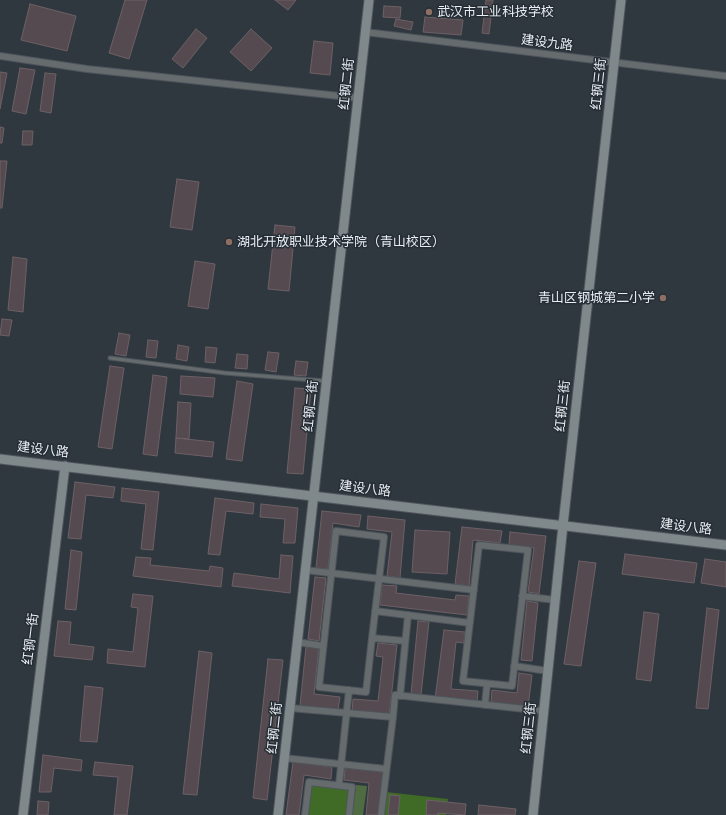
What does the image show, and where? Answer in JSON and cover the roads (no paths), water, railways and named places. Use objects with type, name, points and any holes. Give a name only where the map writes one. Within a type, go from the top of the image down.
[{"type":"street","name":"红钢二街","points":[[278,815],[369,0]]},
{"type":"street","name":"红钢三街","points":[[533,815],[563,525],[621,0]]},
{"type":"street","name":"建设九路","points":[[366,32],[726,76]]},
{"type":"street","points":[[0,56],[87,69],[358,98]]},
{"type":"street","name":"建设八路","points":[[0,458],[726,545]]},
{"type":"street","name":"红钢一街","points":[[22,815],[65,466]]},
{"type":"street","points":[[336,531],[384,536],[366,692],[319,687],[331,573],[336,531]]},
{"type":"street","points":[[479,545],[528,550],[512,686],[463,681],[474,590],[479,545]]},
{"type":"street","points":[[305,570],[474,590]]},
{"type":"street","points":[[522,596],[555,600]]},
{"type":"street","points":[[375,611],[470,623]]},
{"type":"street","points":[[400,696],[408,615]]},
{"type":"street","points":[[372,638],[405,641]]},
{"type":"street","points":[[297,642],[323,646]]},
{"type":"street","points":[[514,666],[548,671]]},
{"type":"street","points":[[485,705],[487,684]]},
{"type":"street","points":[[339,785],[349,690]]},
{"type":"street","points":[[381,815],[395,695],[544,711]]},
{"type":"street","points":[[290,708],[393,717]]},
{"type":"street","points":[[284,758],[386,769]]},
{"type":"street","points":[[305,815],[309,782],[352,787],[349,815]]},
{"type":"lane","points":[[110,358],[225,373],[326,381]]},
{"type":"place","name":"武汉市工业科技学校","points":[[429,12]]},
{"type":"place","name":"湖北开放职业技术学院（青山校区）","points":[[229,242]]},
{"type":"place","name":"青山区钢城第二小学","points":[[663,298]]}]
